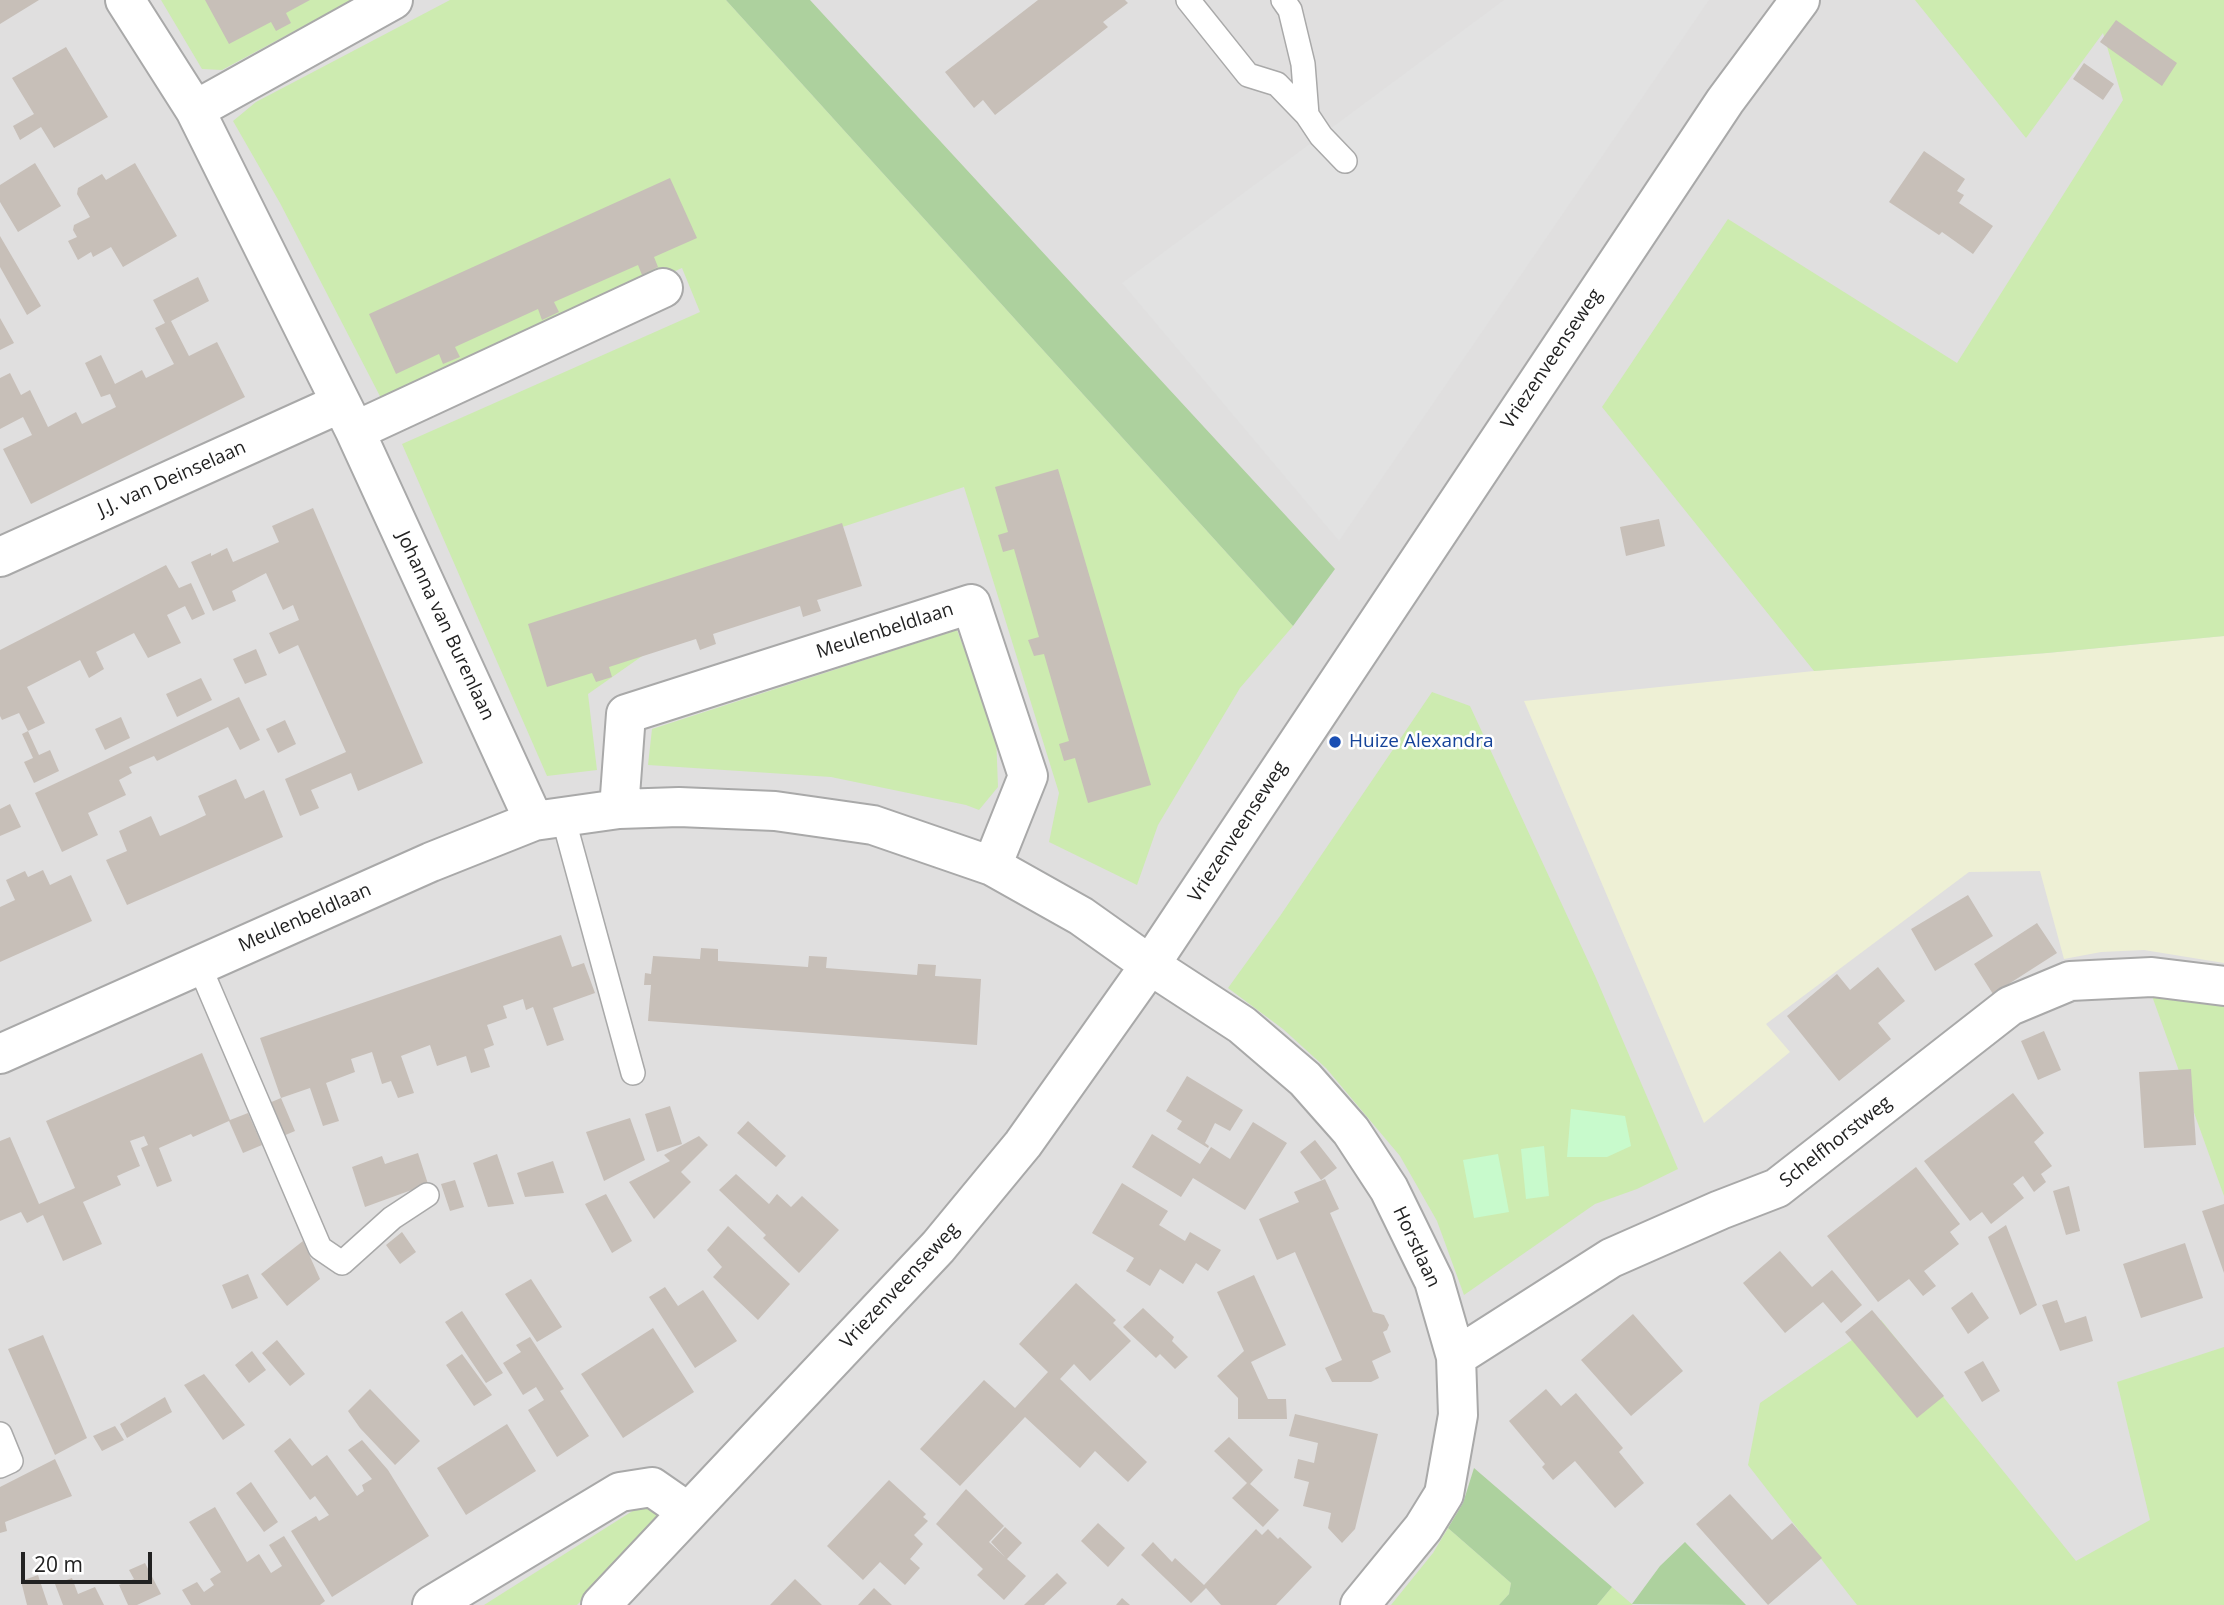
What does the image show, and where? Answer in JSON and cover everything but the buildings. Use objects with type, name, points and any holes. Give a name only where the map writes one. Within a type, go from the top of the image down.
[{"type":"street","name":"Johanna van Burenlaan","points":[[125,0],[195,110],[548,819]]},
{"type":"street","points":[[195,110],[393,0]]},
{"type":"street","name":"Vriezenveenseweg","points":[[601,1605],[939,1247],[1023,1144],[1150,965],[1725,100],[1800,0]]},
{"type":"street","points":[[348,417],[663,288]]},
{"type":"street","name":"J.J. van Deinselaan","points":[[1,554],[348,417]]},
{"type":"street","name":"Meulenbeldlaan","points":[[619,809],[626,714],[971,604],[1028,776],[992,866]]},
{"type":"street","name":"Meulenbeldlaan","points":[[0,1054],[431,862],[548,819],[619,809],[679,807],[775,811],[873,825],[992,866],[1081,916],[1150,965]]},
{"type":"street","name":"Horstlaan","points":[[1150,965],[1242,1025],[1305,1079],[1351,1131],[1389,1189],[1434,1281],[1456,1357],[1458,1415],[1444,1494],[1423,1528],[1360,1605]]},
{"type":"street","name":"Schelfhorstweg","points":[[1456,1357],[1611,1258],[1777,1188],[2010,1006],[2070,981],[2152,977],[2224,986]]},
{"type":"street","points":[[432,1605],[620,1492],[652,1487],[688,1512]]},
{"type":"lane","points":[[1188,0],[1248,75],[1277,84],[1345,161]]},
{"type":"lane","points":[[1283,0],[1290,10],[1303,64],[1307,115]]},
{"type":"lane","points":[[548,819],[633,1073]]},
{"type":"lane","points":[[199,965],[320,1248],[342,1263],[392,1218],[426,1195]]},
{"type":"lane","points":[[0,1434],[12,1461],[0,1466]]},
{"type":"shaded area","points":[[0,0],[2224,0],[2224,1605],[0,1605]]},
{"type":"shaded area","points":[[1504,0],[1709,0],[1339,541],[1122,283]]},
{"type":"green space","points":[[161,0],[352,0],[222,70],[202,69]]},
{"type":"green space","points":[[450,0],[726,0],[1293,626],[1240,688],[1158,825],[1137,885],[1049,842],[1059,793],[964,487],[812,537],[588,694],[597,770],[547,776],[402,444],[700,312],[682,268],[383,402],[280,203],[233,121],[256,102]]},
{"type":"green space","points":[[726,0],[810,0],[1335,569],[1293,626]]},
{"type":"green space","points":[[1915,0],[2224,0],[2224,636],[1814,671],[1602,407],[1728,219],[1957,363],[2123,100],[2103,33],[2026,138]]},
{"type":"green space","points":[[957,630],[996,734],[998,787],[979,810],[831,777],[648,765],[652,729]]},
{"type":"green space","points":[[2224,636],[2224,963],[2144,950],[2101,952],[2064,959],[2040,871],[1969,872],[1766,1024],[1790,1052],[1704,1123],[1524,701],[1814,671]]},
{"type":"green space","points":[[1432,692],[1470,706],[1596,978],[1678,1169],[1637,1189],[1595,1204],[1464,1295],[1437,1221],[1400,1156],[1326,1068],[1283,1029],[1228,988]]},
{"type":"green space","points":[[2152,996],[2224,1006],[2224,1196]]},
{"type":"green space","points":[[1571,1109],[1625,1116],[1631,1146],[1607,1157],[1567,1157]]},
{"type":"green space","points":[[1544,1146],[1549,1196],[1526,1199],[1521,1149]]},
{"type":"green space","points":[[1498,1154],[1509,1212],[1474,1218],[1463,1160]]},
{"type":"green space","points":[[1881,1320],[2076,1561],[2150,1520],[2117,1382],[2224,1347],[2224,1605],[1857,1605],[1748,1465],[1760,1403]]},
{"type":"green space","points":[[1474,1468],[1612,1587],[1597,1605],[1499,1605],[1509,1594],[1511,1583],[1448,1528],[1463,1503]]},
{"type":"green space","points":[[642,1505],[664,1518],[577,1605],[484,1605]]},
{"type":"green space","points":[[1448,1528],[1511,1583],[1509,1594],[1499,1605],[1391,1605],[1433,1553]]},
{"type":"green space","points":[[1685,1542],[1746,1605],[1632,1604],[1660,1566]]},
{"type":"green space","points":[[1612,1587],[1633,1605],[1597,1605]]},
{"type":"place","name":"Huize Alexandra","points":[[1335,742]]}]
